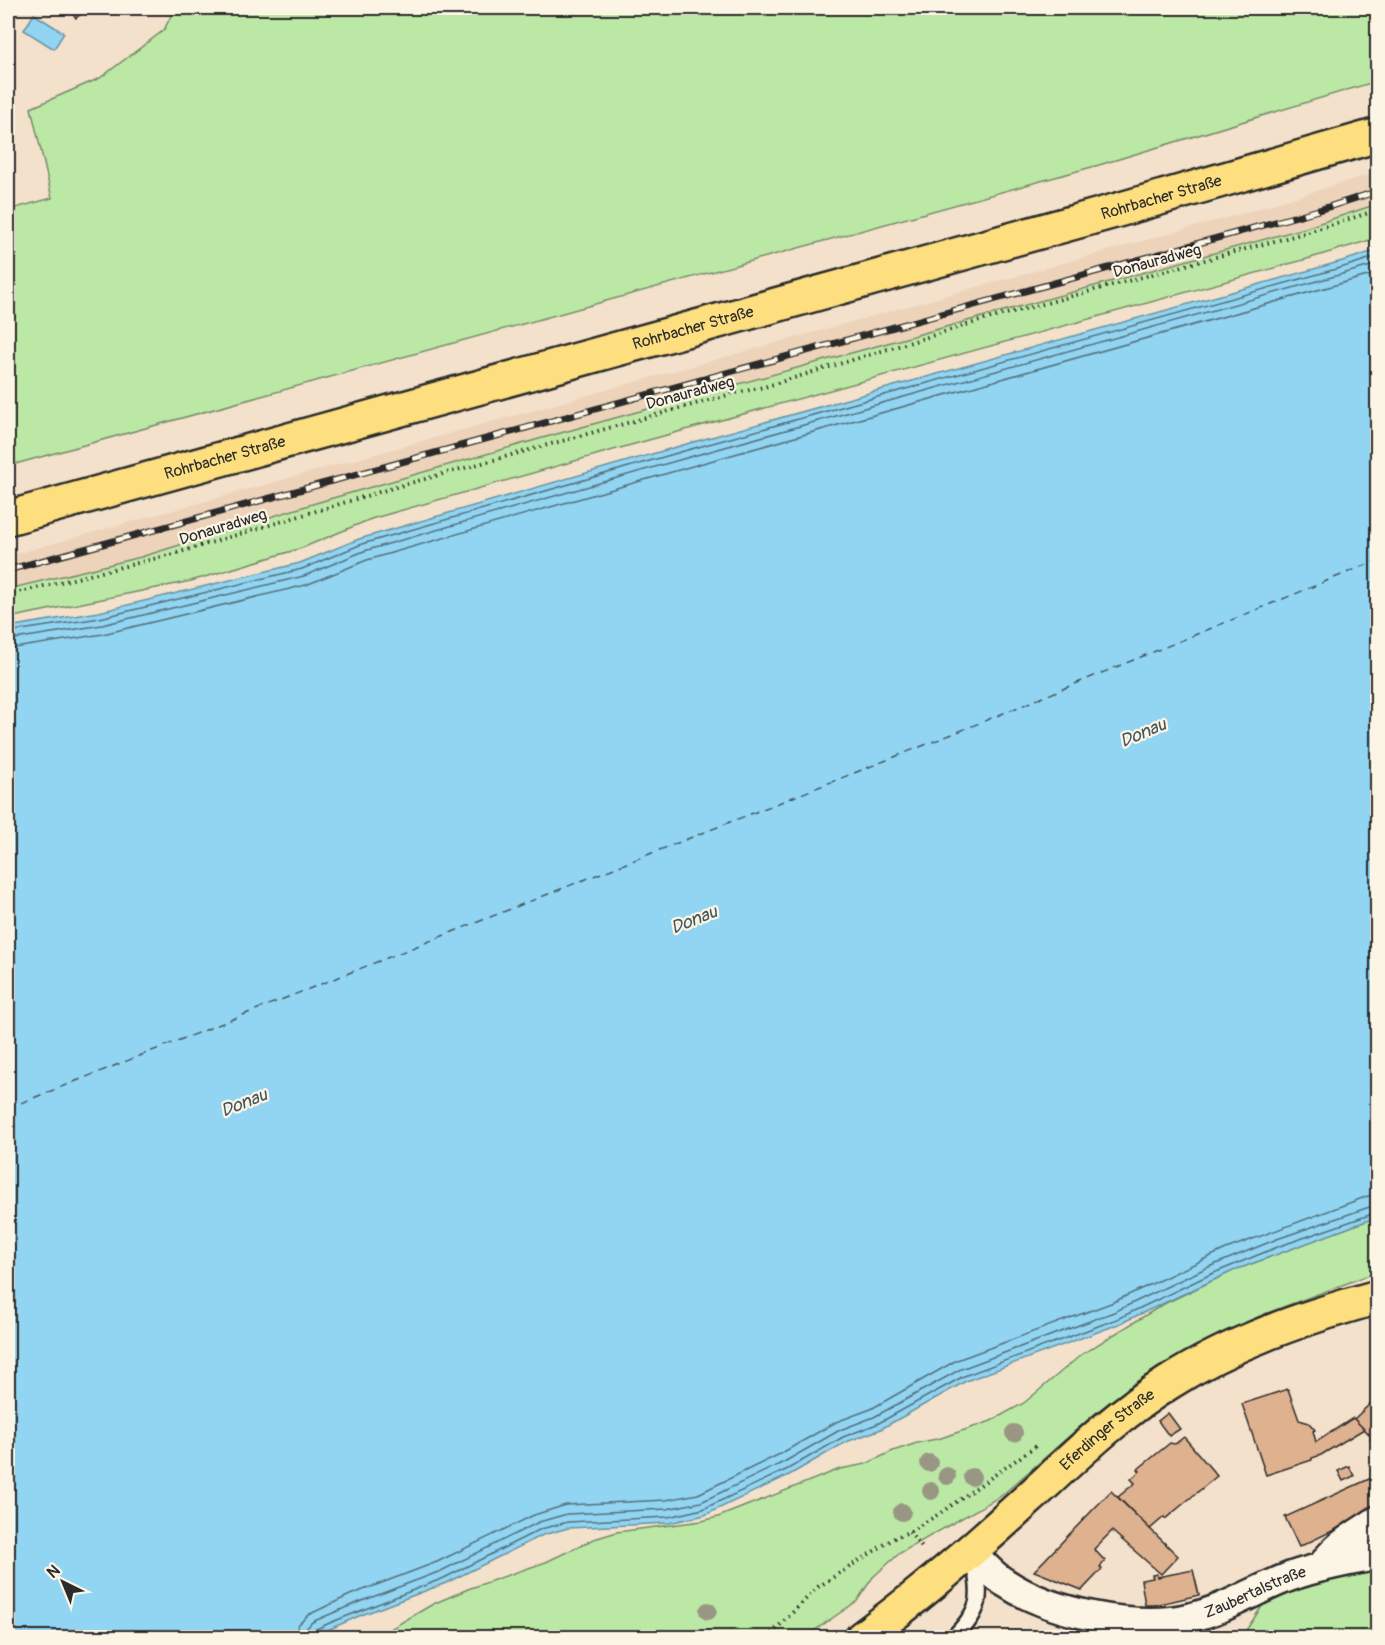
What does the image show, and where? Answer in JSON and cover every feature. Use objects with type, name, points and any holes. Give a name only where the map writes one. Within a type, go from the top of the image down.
[{"type":"main road","name":"Rohrbacher Straße","points":[[8,518],[1111,212],[1377,135]]},
{"type":"main road","name":"Eferdinger Straße","points":[[875,1634],[971,1551],[1103,1430],[1167,1383],[1216,1355],[1248,1341],[1288,1325],[1377,1297]]},
{"type":"street","points":[[1322,1567],[1334,1552],[1377,1520]]},
{"type":"street","name":"Zaubertalstraße","points":[[971,1551],[990,1571],[1016,1589],[1049,1603],[1081,1626],[1125,1621],[1166,1622],[1191,1618],[1289,1577],[1322,1567],[1377,1556]]},
{"type":"lane","points":[[953,1638],[970,1619],[980,1596],[971,1551]]},
{"type":"path","name":"Donauradweg","points":[[8,595],[170,555],[516,453],[735,393],[765,387],[969,325],[1308,232],[1377,210]]},
{"type":"shaded area","points":[[1377,172],[1377,204],[1305,228],[546,437],[319,502],[141,557],[8,589],[8,556],[1244,213]]},
{"type":"green space","points":[[175,8],[1377,8],[1377,81],[1099,165],[8,466],[8,210],[52,198],[31,108],[100,78],[164,30]]},
{"type":"green space","points":[[1377,204],[1377,238],[371,519],[302,548],[191,581],[8,618],[8,589],[141,557],[319,502],[546,437],[1305,228]]},
{"type":"green space","points":[[1377,1217],[1377,1272],[1267,1313],[1224,1332],[1146,1376],[1098,1411],[1001,1496],[900,1553],[873,1577],[857,1601],[805,1637],[375,1638],[433,1604],[468,1589],[546,1562],[594,1539],[617,1532],[718,1517],[840,1469],[866,1464],[893,1451],[991,1421],[1024,1403],[1082,1354],[1164,1304],[1235,1270]]},
{"type":"green space","points":[[1377,1569],[1377,1637],[1241,1638],[1266,1600],[1319,1583]]},
{"type":"water","points":[[34,14],[64,33],[54,49],[24,30]]},
{"type":"water","name":"Donau","points":[[1377,250],[1377,1217],[1235,1270],[1119,1324],[966,1381],[879,1430],[846,1442],[791,1474],[705,1515],[669,1523],[568,1528],[543,1535],[446,1583],[359,1616],[312,1637],[8,1637],[8,627],[99,612],[300,563],[359,539],[690,443]]},
{"type":"building","points":[[67,8],[88,8],[76,18]]},
{"type":"building","points":[[1288,1389],[1299,1420],[1309,1423],[1315,1430],[1313,1431],[1316,1442],[1353,1418],[1364,1429],[1312,1460],[1266,1475],[1242,1404]]},
{"type":"building","points":[[1370,1404],[1378,1411],[1378,1447],[1370,1439],[1372,1437],[1354,1419]]},
{"type":"building","points":[[1168,1413],[1180,1429],[1169,1436],[1158,1421]]},
{"type":"building","points":[[1184,1437],[1217,1476],[1150,1529],[1118,1497],[1135,1483],[1131,1479],[1140,1471],[1138,1469],[1170,1443],[1175,1444]]},
{"type":"building","points":[[1349,1466],[1354,1476],[1343,1481],[1338,1471]]},
{"type":"building","points":[[1376,1476],[1378,1509],[1299,1547],[1285,1517]]},
{"type":"building","points":[[1111,1491],[1178,1556],[1161,1574],[1112,1531],[1094,1549],[1105,1561],[1100,1567],[1102,1569],[1082,1590],[1034,1571]]},
{"type":"building","points":[[1193,1570],[1199,1595],[1155,1605],[1145,1605],[1141,1580],[1153,1578],[1152,1575],[1157,1574],[1157,1577]]},
{"type":"building","points":[[1207,1626],[1213,1638],[1185,1638]]},
{"type":"ferry route","points":[[8,1108],[955,733],[1378,560]]},
{"type":"railway","points":[[8,570],[1080,276],[1322,209],[1378,191]]}]
